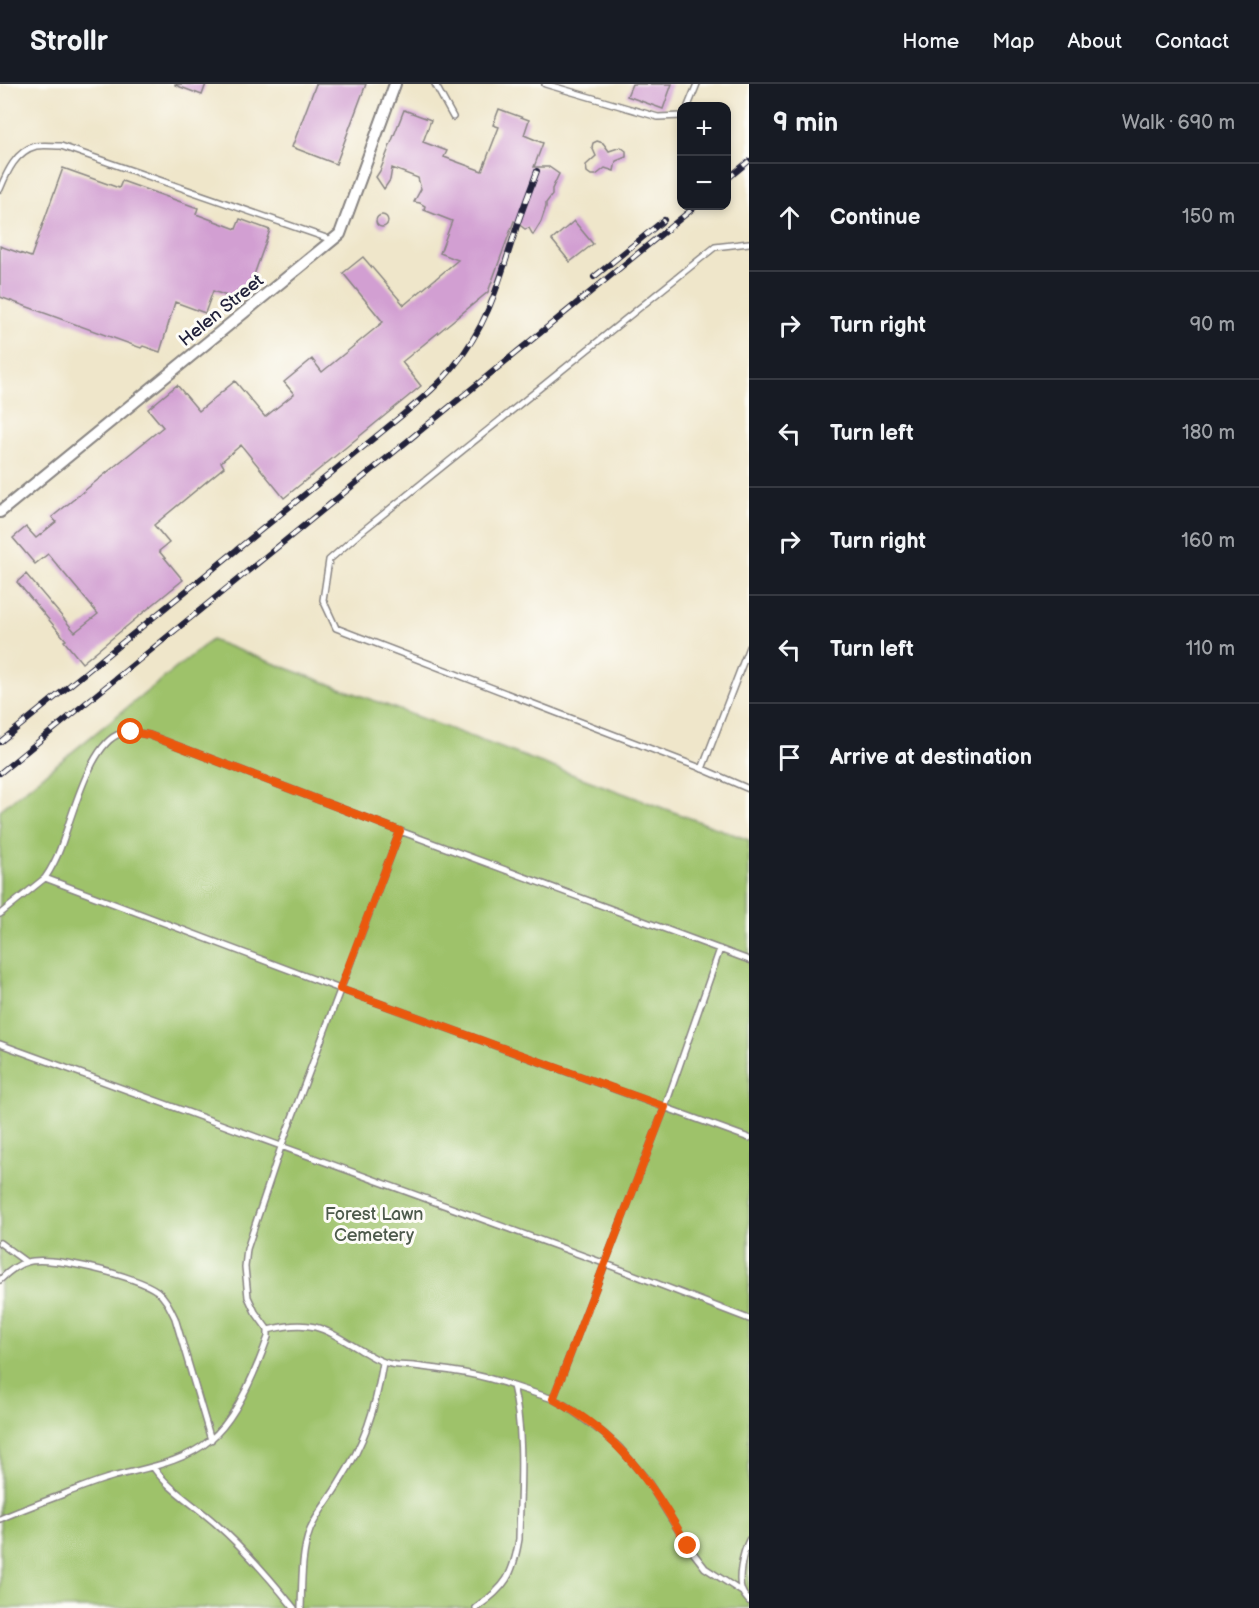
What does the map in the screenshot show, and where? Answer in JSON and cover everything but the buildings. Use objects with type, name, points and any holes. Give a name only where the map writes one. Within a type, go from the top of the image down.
[{"type":"street","name":"Helen Street","points":[[0,512],[340,234],[395,84]]},
{"type":"lane","points":[[435,84],[453,117]]},
{"type":"lane","points":[[545,84],[658,117],[677,116]]},
{"type":"lane","points":[[690,102],[697,84]]},
{"type":"lane","points":[[0,189],[5,176],[19,154],[36,146],[61,146],[332,240]]},
{"type":"lane","points":[[749,243],[715,247],[360,533],[328,560],[322,600],[336,628],[749,789]]},
{"type":"lane","points":[[702,769],[749,647]]},
{"type":"lane","points":[[0,914],[45,878],[60,850],[87,776],[98,753],[107,741],[119,734],[131,732],[149,735],[749,960]]},
{"type":"lane","points":[[0,1519],[110,1477],[153,1467],[189,1453],[212,1440],[228,1420],[246,1389],[265,1346],[268,1330],[248,1297],[245,1267],[250,1240],[281,1147],[400,831]]},
{"type":"lane","points":[[45,878],[340,989],[749,1138]]},
{"type":"lane","points":[[553,1399],[665,1107],[720,949]]},
{"type":"lane","points":[[0,1044],[606,1264],[749,1319]]},
{"type":"lane","points":[[0,1243],[26,1262]]},
{"type":"lane","points":[[0,1280],[26,1262],[51,1260],[124,1276],[144,1283],[159,1292],[168,1303],[175,1318],[212,1440]]},
{"type":"lane","points":[[268,1330],[285,1325],[314,1326],[383,1363],[478,1375],[553,1399],[583,1418],[619,1447],[647,1480],[688,1546],[705,1568],[742,1592],[749,1601]]},
{"type":"lane","points":[[300,1608],[305,1547],[310,1530],[316,1517],[340,1483],[366,1433],[379,1390],[383,1363]]},
{"type":"lane","points":[[482,1607],[499,1591],[517,1555],[520,1427],[513,1386]]},
{"type":"lane","points":[[153,1467],[169,1486],[240,1546],[266,1572],[294,1608]]},
{"type":"lane","points":[[742,1592],[741,1567],[749,1540]]},
{"type":"green space","name":"Forest Lawn Cemetery","points":[[211,640],[749,840],[749,1608],[0,1608],[0,810]]},
{"type":"railway","points":[[731,176],[749,161]]},
{"type":"railway","points":[[0,742],[400,417],[442,380],[466,351],[484,319],[498,286],[537,171]]},
{"type":"railway","points":[[0,773],[691,210]]},
{"type":"railway","points":[[594,277],[664,220]]},
{"type":"route","points":[[131,732],[149,735],[400,831],[340,989],[665,1107],[553,1399],[603,1433],[633,1462],[647,1480],[688,1546]]}]
